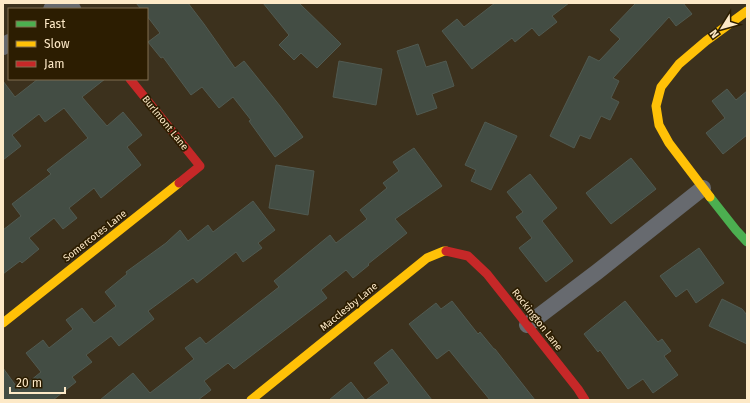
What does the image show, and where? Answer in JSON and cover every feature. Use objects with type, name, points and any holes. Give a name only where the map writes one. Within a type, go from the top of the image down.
[{"type":"street","points":[[747,11],[706,41],[679,64],[661,87],[656,106],[659,125],[669,143],[736,230],[747,242]]},
{"type":"street","name":"Burlmont Lane","points":[[131,80],[200,166]]},
{"type":"street","name":"Somercotes Lane","points":[[3,323],[200,166]]},
{"type":"street","points":[[526,325],[604,267],[704,188]]},
{"type":"street","name":"Macclesby Lane","points":[[251,400],[427,258],[444,251],[468,256]]},
{"type":"street","name":"Rockington Lane","points":[[468,256],[487,274],[578,389],[585,400]]},
{"type":"building","points":[[136,3],[188,3],[235,68],[244,61],[303,137],[275,157],[249,121],[251,120],[233,97],[219,108],[202,87],[191,95],[163,57],[161,58],[148,42],[160,33],[148,17],[148,8],[140,8]]},
{"type":"building","points":[[263,3],[299,3],[341,44],[317,68],[301,53],[294,60],[279,45],[289,35]]},
{"type":"building","points":[[495,3],[569,3],[552,16],[557,22],[539,36],[532,28],[515,42],[512,38],[472,69],[442,31],[457,19],[464,27]]},
{"type":"building","points":[[636,3],[683,3],[692,14],[676,26],[669,17],[613,78],[619,81],[611,98],[619,102],[610,120],[601,116],[590,139],[580,135],[574,148],[550,136],[589,56],[599,61],[620,39],[610,30]]},
{"type":"building","points":[[418,44],[426,67],[446,61],[454,86],[432,94],[437,108],[417,115],[397,51]]},
{"type":"building","points":[[339,61],[382,69],[376,105],[333,97]]},
{"type":"building","points":[[37,80],[104,80],[82,97],[107,126],[123,112],[142,135],[127,147],[141,165],[101,198],[94,188],[69,208],[77,218],[63,229],[54,218],[29,238],[39,249],[22,263],[20,261],[3,274],[3,230],[21,216],[12,204],[51,174],[47,170],[88,138],[64,108],[45,122],[39,114],[12,135],[21,146],[3,160],[3,81],[15,97]]},
{"type":"building","points":[[727,89],[736,100],[747,91],[747,135],[723,154],[706,133],[725,118],[712,101]]},
{"type":"building","points":[[485,122],[517,136],[491,190],[471,181],[476,170],[465,165]]},
{"type":"building","points":[[414,148],[442,186],[395,219],[407,233],[353,278],[346,270],[321,290],[327,298],[234,369],[228,363],[204,381],[211,390],[198,400],[100,400],[133,373],[150,393],[194,359],[185,348],[200,337],[206,344],[279,287],[274,281],[330,235],[336,243],[367,219],[360,210],[387,188],[383,183],[399,171],[393,162]]},
{"type":"building","points":[[631,158],[656,189],[611,224],[586,193]]},
{"type":"building","points":[[276,165],[314,171],[308,215],[269,208]]},
{"type":"building","points":[[530,174],[557,208],[542,221],[573,261],[546,282],[519,248],[532,238],[516,217],[523,212],[507,192]]},
{"type":"building","points":[[253,201],[275,230],[258,243],[262,248],[243,262],[236,252],[197,283],[193,278],[148,311],[154,319],[119,346],[111,336],[86,355],[92,362],[72,377],[76,382],[53,400],[3,400],[3,368],[19,390],[41,372],[26,353],[43,340],[49,348],[73,329],[66,320],[82,308],[94,323],[116,306],[105,292],[127,274],[126,272],[166,243],[180,230],[188,241],[208,225],[213,232]]},
{"type":"building","points":[[699,248],[724,283],[696,303],[687,289],[676,297],[660,276]]},
{"type":"building","points":[[722,299],[742,309],[747,315],[747,344],[709,326]]},
{"type":"building","points":[[452,301],[478,334],[480,332],[495,349],[535,400],[490,400],[449,350],[437,359],[409,324],[436,303],[441,309]]},
{"type":"building","points":[[625,301],[658,342],[662,339],[671,351],[664,356],[678,375],[653,393],[643,379],[628,389],[600,350],[598,352],[584,334]]},
{"type":"building","points":[[392,349],[432,400],[366,400],[389,383],[374,363]]},
{"type":"building","points":[[351,382],[365,400],[329,400]]},
{"type":"traffic: fast","points":[[710,197],[747,242]]},
{"type":"traffic: slow","points":[[710,197],[669,143],[659,125],[656,106],[661,87],[679,64],[706,41],[747,11]]},
{"type":"traffic: slow","points":[[3,323],[179,183]]},
{"type":"traffic: slow","points":[[251,400],[427,258],[446,251]]},
{"type":"traffic: jam","points":[[131,80],[200,166],[179,183]]},
{"type":"traffic: jam","points":[[446,251],[468,256],[487,274],[578,389],[585,400]]}]
